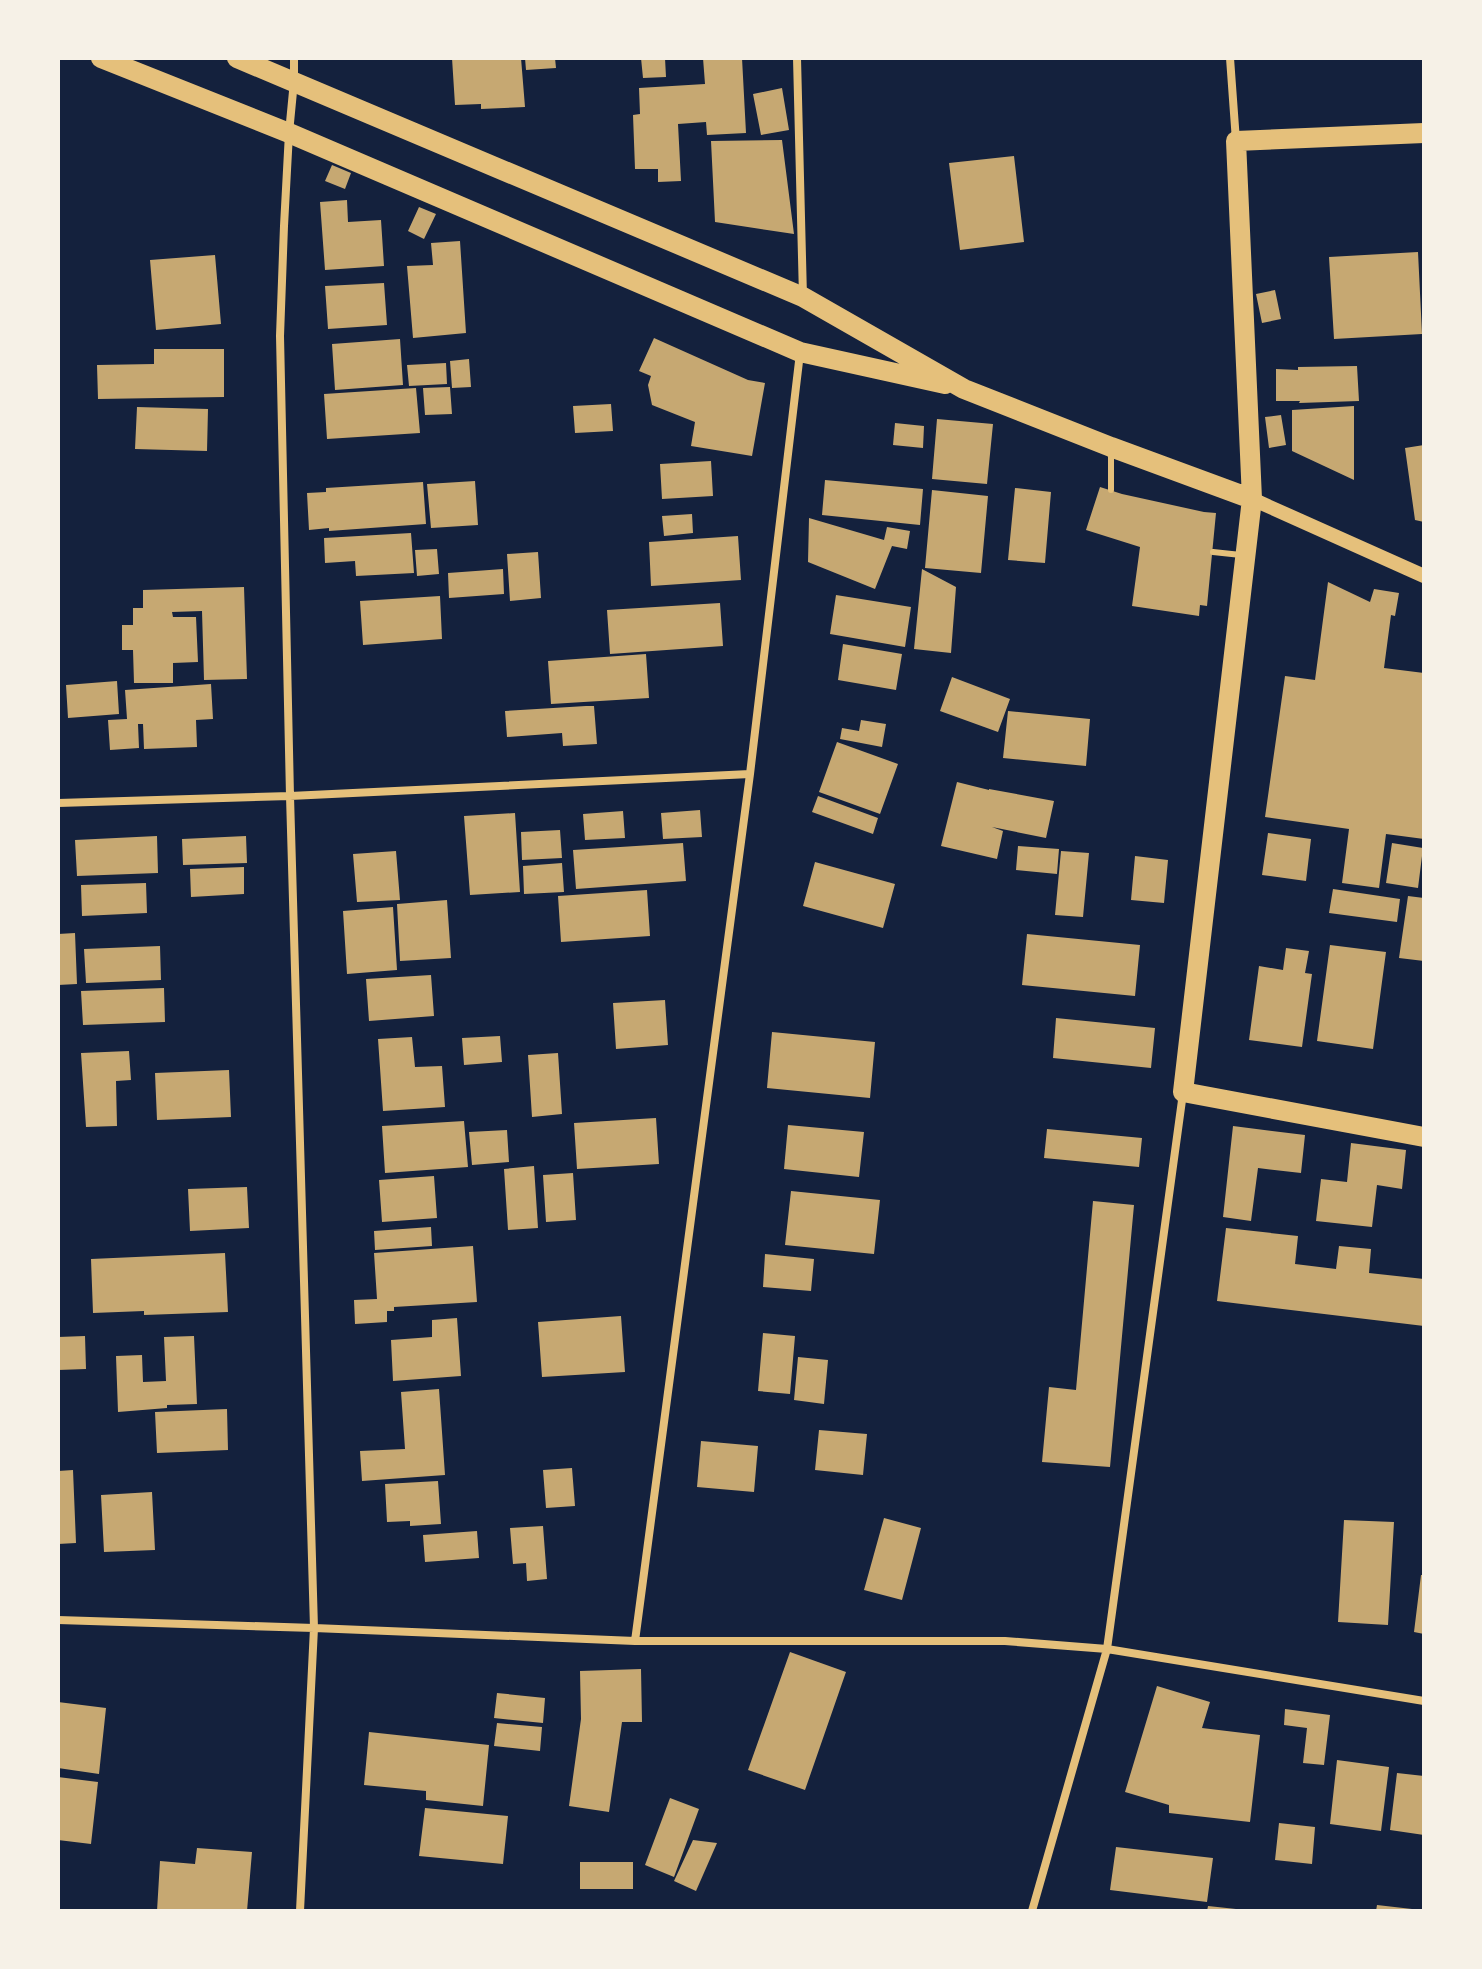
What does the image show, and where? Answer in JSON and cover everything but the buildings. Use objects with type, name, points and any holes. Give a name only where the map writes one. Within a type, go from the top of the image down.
[{"type":"main road","points":[[101,58],[289,133],[800,352],[964,389]]},
{"type":"main road","points":[[237,58],[803,297],[964,389],[1252,499]]},
{"type":"main road","points":[[1424,133],[1236,141],[1252,499],[1183,1092],[1424,1137]]},
{"type":"street","points":[[294,58],[280,336],[314,1628],[300,1911]]},
{"type":"street","points":[[797,58],[803,297]]},
{"type":"street","points":[[1230,58],[1236,141]]},
{"type":"street","points":[[635,1641],[750,774],[800,352]]},
{"type":"street","points":[[1252,499],[1424,576]]},
{"type":"street","points":[[58,803],[290,796],[750,774]]},
{"type":"street","points":[[1032,1911],[1107,1649],[1183,1092]]},
{"type":"street","points":[[58,1620],[635,1641],[1005,1641],[1107,1649],[1424,1701]]},
{"type":"lane","points":[[1111,447],[1111,490]]},
{"type":"lane","points":[[1213,552],[1245,555]]}]
